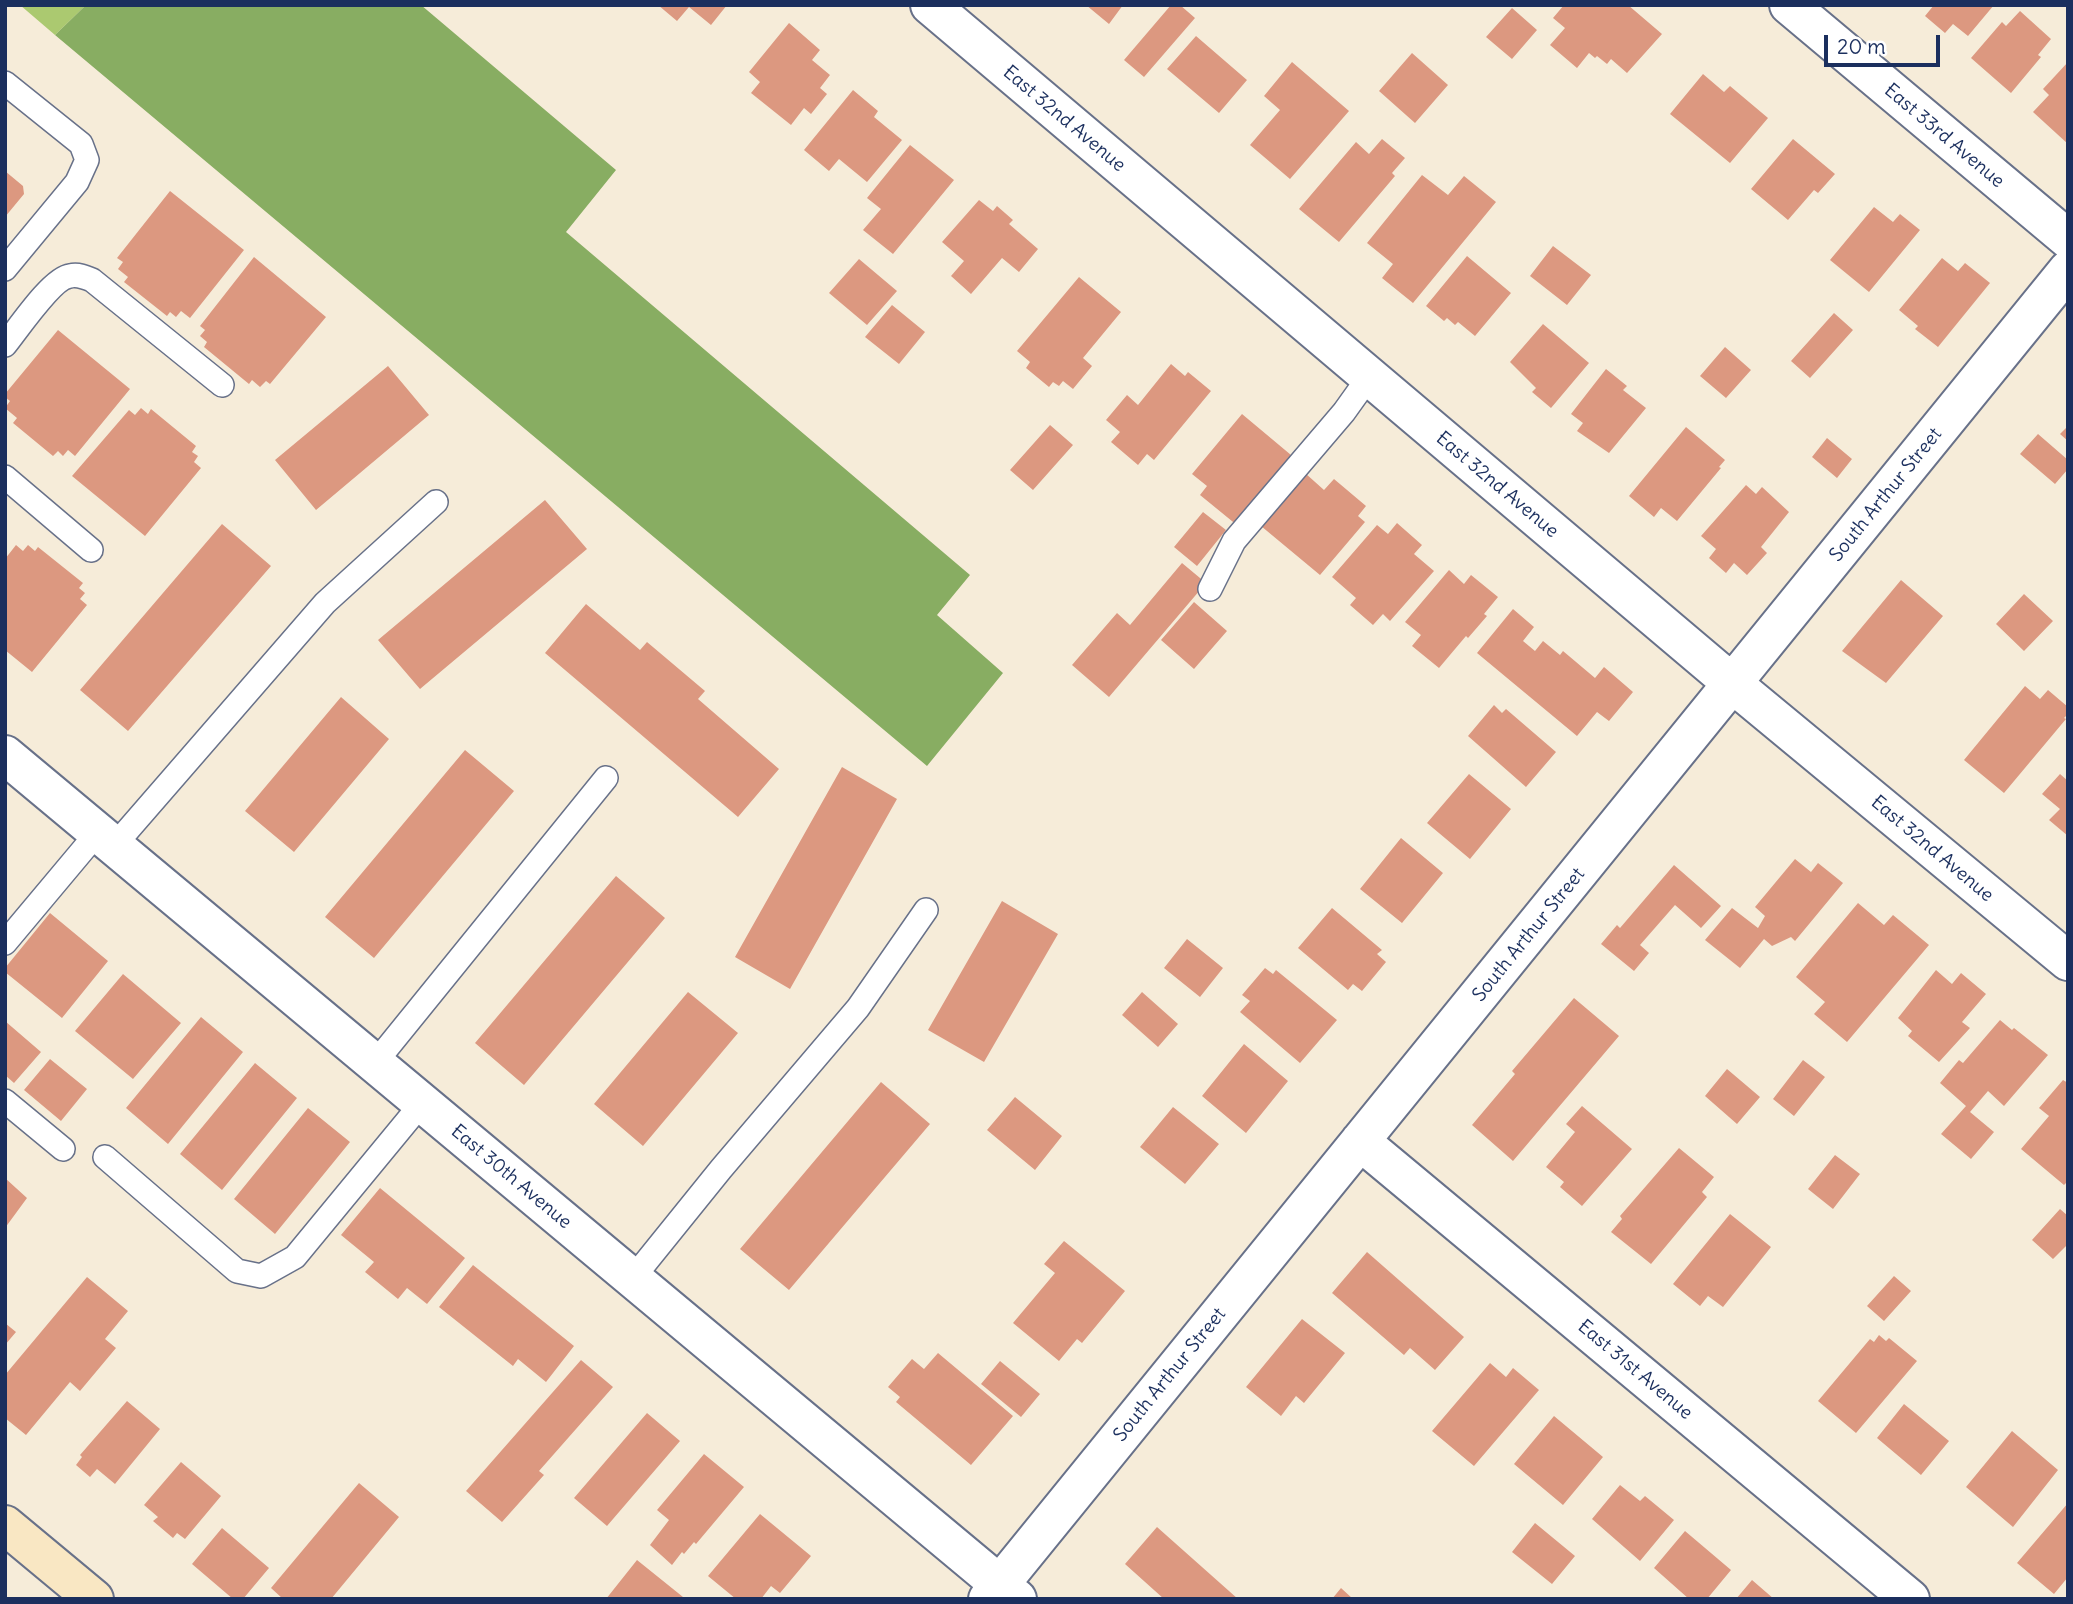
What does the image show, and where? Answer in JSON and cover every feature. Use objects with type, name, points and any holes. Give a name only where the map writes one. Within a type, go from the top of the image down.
[{"type":"main road","points":[[5,1525],[94,1599]]},
{"type":"street","name":"East 32nd Avenue","points":[[930,5],[1733,684],[2068,961]]},
{"type":"street","name":"East 33rd Avenue","points":[[1789,5],[2068,239]]},
{"type":"street","name":"South Arthur Street","points":[[1001,1594],[1360,1141],[2068,270]]},
{"type":"street","name":"East 30th Avenue","points":[[5,755],[633,1278],[1001,1594]]},
{"type":"street","name":"East 31st Avenue","points":[[1360,1141],[1910,1599]]},
{"type":"lane","points":[[5,83],[81,144],[88,160],[77,182],[5,269]]},
{"type":"lane","points":[[5,345],[57,283],[68,276],[83,276],[92,280],[222,385]]},
{"type":"lane","points":[[1210,589],[1234,541],[1344,412],[1369,377]]},
{"type":"lane","points":[[5,477],[91,550]]},
{"type":"lane","points":[[5,943],[326,603],[436,502]]},
{"type":"lane","points":[[375,1063],[607,778]]},
{"type":"lane","points":[[633,1278],[720,1169],[858,1008],[926,910]]},
{"type":"lane","points":[[5,1101],[64,1149]]},
{"type":"lane","points":[[104,1157],[237,1271],[261,1276],[295,1257],[422,1103]]},
{"type":"green space","points":[[20,5],[86,5],[55,35]]},
{"type":"green space","points":[[86,5],[421,5],[616,170],[566,232],[970,575],[937,615],[1003,673],[927,766],[55,35]]},
{"type":"building","points":[[658,5],[727,5],[711,25],[689,7],[677,21]]},
{"type":"building","points":[[1086,5],[1123,5],[1109,24]]},
{"type":"building","points":[[1171,5],[1180,5],[1195,18],[1144,77],[1124,60]]},
{"type":"building","points":[[1564,5],[1628,5],[1662,34],[1627,73],[1611,59],[1607,64],[1589,53],[1577,68],[1550,45],[1565,28],[1553,18]]},
{"type":"building","points":[[1934,5],[1994,5],[1968,36],[1953,24],[1945,33],[1925,16]]},
{"type":"building","points":[[1512,8],[1537,30],[1512,59],[1486,37]]},
{"type":"building","points":[[2020,11],[2051,39],[2038,55],[2041,57],[2011,93],[1971,58],[2002,22],[2006,26]]},
{"type":"building","points":[[789,23],[820,50],[812,60],[830,75],[820,88],[827,94],[811,114],[804,108],[791,125],[751,93],[760,82],[749,72]]},
{"type":"building","points":[[1196,36],[1247,80],[1219,113],[1167,69]]},
{"type":"building","points":[[1412,53],[1448,85],[1415,123],[1379,91]]},
{"type":"building","points":[[1292,62],[1349,111],[1290,179],[1250,145],[1280,110],[1264,96]]},
{"type":"building","points":[[2068,62],[2068,144],[2033,112],[2049,95],[2043,89]]},
{"type":"building","points":[[1703,74],[1724,92],[1730,86],[1768,118],[1730,163],[1670,114]]},
{"type":"building","points":[[853,90],[878,111],[874,117],[902,140],[867,182],[839,159],[829,171],[804,150]]},
{"type":"building","points":[[1382,139],[1405,158],[1392,173],[1395,176],[1339,242],[1299,209],[1356,142],[1369,154]]},
{"type":"building","points":[[1793,139],[1835,174],[1818,193],[1814,190],[1788,220],[1751,189]]},
{"type":"building","points":[[910,145],[954,180],[893,254],[863,230],[881,209],[867,198]]},
{"type":"building","points":[[5,171],[23,186],[24,194],[5,217]]},
{"type":"building","points":[[1422,175],[1448,195],[1464,176],[1496,202],[1413,303],[1382,278],[1393,264],[1367,243]]},
{"type":"building","points":[[170,191],[244,250],[190,318],[181,311],[176,317],[170,312],[167,316],[124,282],[128,277],[118,269],[123,262],[117,258]]},
{"type":"building","points":[[979,200],[993,211],[997,206],[1013,220],[1009,224],[1038,249],[1019,272],[1002,258],[971,294],[951,276],[964,261],[942,242]]},
{"type":"building","points":[[1874,207],[1893,222],[1900,214],[1920,230],[1869,292],[1830,260]]},
{"type":"building","points":[[1553,246],[1591,275],[1567,305],[1530,276]]},
{"type":"building","points":[[1467,256],[1511,293],[1475,336],[1458,322],[1455,325],[1447,318],[1444,321],[1426,306]]},
{"type":"building","points":[[254,257],[326,317],[270,384],[266,381],[260,387],[252,380],[249,384],[204,347],[207,342],[200,336],[205,330],[200,326]]},
{"type":"building","points":[[1942,258],[1958,271],[1965,263],[1990,283],[1938,347],[1915,329],[1918,326],[1899,310]]},
{"type":"building","points":[[859,259],[897,291],[867,325],[829,293]]},
{"type":"building","points":[[1079,277],[1121,312],[1083,358],[1092,366],[1073,389],[1063,381],[1059,386],[1053,382],[1049,387],[1026,368],[1030,362],[1017,351]]},
{"type":"building","points":[[892,305],[925,332],[899,364],[865,337]]},
{"type":"building","points":[[1834,313],[1853,330],[1810,378],[1791,361]]},
{"type":"building","points":[[1543,324],[1589,363],[1551,408],[1532,392],[1536,388],[1510,362]]},
{"type":"building","points":[[58,330],[130,389],[75,456],[68,450],[63,456],[58,451],[53,456],[13,423],[17,418],[5,408],[10,401],[5,394]]},
{"type":"building","points":[[1725,347],[1751,370],[1726,398],[1700,376]]},
{"type":"building","points":[[1171,364],[1185,376],[1188,372],[1211,391],[1154,460],[1147,454],[1138,465],[1111,442],[1120,432],[1106,420],[1127,395],[1138,405]]},
{"type":"building","points":[[388,366],[429,415],[316,510],[275,460]]},
{"type":"building","points":[[1606,369],[1627,386],[1623,390],[1646,408],[1609,453],[1577,431],[1583,423],[1571,414]]},
{"type":"building","points":[[141,408],[148,414],[151,409],[196,446],[192,452],[198,456],[194,462],[201,468],[145,536],[72,476],[129,410],[135,415]]},
{"type":"building","points":[[1242,414],[1291,455],[1282,466],[1286,469],[1238,526],[1200,495],[1207,486],[1192,474]]},
{"type":"building","points":[[1050,425],[1073,445],[1033,490],[1010,470]]},
{"type":"building","points":[[2068,426],[2068,441],[2060,434]]},
{"type":"building","points":[[1686,427],[1725,460],[1677,521],[1661,508],[1654,517],[1629,496]]},
{"type":"building","points":[[2038,434],[2068,460],[2068,469],[2055,484],[2020,454]]},
{"type":"building","points":[[1827,438],[1852,459],[1837,478],[1812,457]]},
{"type":"building","points":[[1305,473],[1324,490],[1334,479],[1366,506],[1358,516],[1365,522],[1320,575],[1261,526]]},
{"type":"building","points":[[1746,485],[1756,494],[1762,487],[1789,512],[1761,547],[1767,553],[1747,575],[1734,563],[1726,573],[1709,558],[1716,549],[1701,536]]},
{"type":"building","points":[[545,500],[587,549],[420,689],[378,640]]},
{"type":"building","points":[[1203,512],[1226,530],[1197,566],[1174,547]]},
{"type":"building","points":[[1397,523],[1422,545],[1414,554],[1434,571],[1390,621],[1383,614],[1373,625],[1350,605],[1356,598],[1332,577],[1377,525],[1388,534]]},
{"type":"building","points":[[222,524],[271,566],[128,731],[80,690]]},
{"type":"building","points":[[16,545],[23,551],[28,545],[35,551],[38,547],[83,583],[79,588],[85,593],[80,599],[87,605],[32,672],[5,650],[5,559]]},
{"type":"building","points":[[1182,563],[1206,583],[1109,697],[1072,665],[1117,613],[1130,625]]},
{"type":"building","points":[[1449,570],[1464,584],[1471,575],[1498,597],[1484,614],[1487,616],[1439,668],[1412,646],[1421,635],[1405,622]]},
{"type":"building","points":[[1901,580],[1943,616],[1886,683],[1842,651]]},
{"type":"building","points":[[2024,594],[2053,621],[2024,651],[1996,624]]},
{"type":"building","points":[[1194,602],[1227,631],[1194,669],[1161,640]]},
{"type":"building","points":[[586,604],[640,650],[647,642],[705,691],[698,699],[779,769],[738,817],[545,653]]},
{"type":"building","points":[[1513,609],[1534,627],[1523,641],[1535,651],[1543,641],[1560,655],[1563,651],[1595,678],[1604,667],[1633,692],[1609,721],[1597,712],[1577,736],[1477,653]]},
{"type":"building","points":[[2025,686],[2040,699],[2048,690],[2068,707],[2068,714],[2004,793],[1964,760]]},
{"type":"building","points":[[341,697],[389,739],[294,852],[245,811]]},
{"type":"building","points":[[1494,705],[1502,713],[1506,709],[1556,752],[1526,787],[1468,736]]},
{"type":"building","points":[[465,750],[514,791],[374,958],[325,917]]},
{"type":"building","points":[[842,767],[897,799],[790,989],[735,957]]},
{"type":"building","points":[[1469,774],[1511,809],[1470,859],[1427,823]]},
{"type":"building","points":[[2060,774],[2068,781],[2068,836],[2049,820],[2060,809],[2042,794]]},
{"type":"building","points":[[1401,838],[1443,873],[1402,923],[1360,889]]},
{"type":"building","points":[[1795,859],[1811,872],[1818,863],[1843,883],[1795,941],[1791,937],[1772,946],[1764,939],[1740,968],[1705,940],[1732,908],[1758,928],[1765,916],[1755,907]]},
{"type":"building","points":[[1674,865],[1721,906],[1701,928],[1675,905],[1640,945],[1649,953],[1634,971],[1601,944],[1617,925],[1620,928]]},
{"type":"building","points":[[616,876],[665,918],[524,1085],[475,1043]]},
{"type":"building","points":[[1002,901],[1058,934],[984,1062],[928,1030]]},
{"type":"building","points":[[1858,903],[1884,925],[1893,915],[1929,945],[1847,1042],[1814,1014],[1825,1002],[1796,977]]},
{"type":"building","points":[[1332,908],[1382,950],[1377,954],[1386,962],[1362,991],[1353,984],[1348,990],[1298,948]]},
{"type":"building","points":[[50,913],[108,961],[62,1018],[5,972],[5,968]]},
{"type":"building","points":[[1187,939],[1223,968],[1200,997],[1164,968]]},
{"type":"building","points":[[1265,968],[1273,974],[1276,970],[1337,1020],[1300,1063],[1240,1012],[1250,1001],[1242,995]]},
{"type":"building","points":[[1936,970],[1952,984],[1961,973],[1986,994],[1962,1022],[1970,1028],[1939,1062],[1908,1036],[1912,1031],[1898,1018]]},
{"type":"building","points":[[123,974],[181,1023],[133,1079],[75,1031]]},
{"type":"building","points":[[688,992],[738,1033],[643,1146],[594,1104]]},
{"type":"building","points":[[1142,992],[1178,1024],[1158,1047],[1122,1015]]},
{"type":"building","points":[[1574,998],[1619,1036],[1513,1161],[1472,1125],[1515,1074],[1512,1071]]},
{"type":"building","points":[[201,1017],[243,1052],[168,1144],[126,1108]]},
{"type":"building","points":[[2000,1020],[2048,1055],[2004,1106],[1988,1091],[1970,1112],[1994,1132],[1971,1159],[1941,1134],[1966,1106],[1940,1083],[1959,1060],[1963,1063]]},
{"type":"building","points":[[5,1021],[41,1052],[14,1083],[5,1075]]},
{"type":"building","points":[[1244,1044],[1288,1081],[1246,1133],[1202,1096]]},
{"type":"building","points":[[50,1059],[87,1089],[61,1121],[24,1090]]},
{"type":"building","points":[[1803,1060],[1825,1077],[1794,1116],[1773,1099]]},
{"type":"building","points":[[255,1063],[297,1098],[222,1190],[180,1154]]},
{"type":"building","points":[[1727,1069],[1760,1097],[1737,1124],[1705,1096]]},
{"type":"building","points":[[2063,1080],[2068,1083],[2068,1181],[2064,1185],[2021,1149],[2049,1116],[2039,1108]]},
{"type":"building","points":[[881,1082],[930,1124],[789,1290],[740,1249]]},
{"type":"building","points":[[1015,1097],[1062,1136],[1035,1170],[987,1130]]},
{"type":"building","points":[[1582,1106],[1632,1149],[1582,1206],[1560,1187],[1564,1182],[1546,1167],[1575,1132],[1566,1124]]},
{"type":"building","points":[[1173,1107],[1219,1144],[1185,1184],[1140,1147]]},
{"type":"building","points":[[308,1108],[350,1142],[275,1234],[234,1199]]},
{"type":"building","points":[[1679,1148],[1714,1177],[1702,1192],[1707,1197],[1651,1264],[1611,1232],[1622,1219],[1620,1216]]},
{"type":"building","points":[[1835,1155],[1860,1174],[1833,1209],[1808,1189]]},
{"type":"building","points":[[5,1178],[27,1198],[5,1228]]},
{"type":"building","points":[[380,1188],[465,1258],[427,1304],[407,1288],[398,1299],[365,1272],[374,1262],[341,1235]]},
{"type":"building","points":[[2060,1209],[2068,1216],[2068,1244],[2053,1259],[2032,1240]]},
{"type":"building","points":[[1730,1214],[1771,1247],[1723,1307],[1708,1296],[1700,1306],[1673,1284]]},
{"type":"building","points":[[1064,1241],[1125,1291],[1082,1343],[1077,1339],[1059,1361],[1013,1323],[1055,1273],[1044,1264]]},
{"type":"building","points":[[1367,1252],[1464,1337],[1435,1370],[1410,1348],[1404,1355],[1332,1293]]},
{"type":"building","points":[[473,1265],[574,1346],[546,1382],[518,1359],[513,1366],[439,1307]]},
{"type":"building","points":[[1894,1276],[1911,1291],[1884,1321],[1867,1306]]},
{"type":"building","points":[[87,1277],[128,1311],[105,1339],[116,1348],[80,1391],[70,1382],[26,1435],[5,1418],[5,1375]]},
{"type":"building","points":[[1302,1319],[1345,1353],[1304,1403],[1296,1396],[1281,1416],[1246,1387]]},
{"type":"building","points":[[5,1323],[16,1332],[5,1345]]},
{"type":"building","points":[[1879,1335],[1886,1341],[1889,1338],[1917,1361],[1856,1433],[1818,1401],[1870,1339],[1874,1342]]},
{"type":"building","points":[[938,1353],[1013,1416],[971,1465],[896,1402],[900,1397],[888,1387],[912,1359],[924,1369]]},
{"type":"building","points":[[581,1360],[613,1387],[539,1471],[544,1475],[502,1522],[466,1491]]},
{"type":"building","points":[[1000,1361],[1040,1394],[1021,1417],[981,1384]]},
{"type":"building","points":[[1490,1363],[1506,1377],[1513,1368],[1539,1390],[1474,1466],[1432,1431]]},
{"type":"building","points":[[127,1401],[160,1429],[115,1484],[97,1469],[90,1477],[76,1465],[82,1457],[80,1455]]},
{"type":"building","points":[[1904,1404],[1949,1441],[1921,1475],[1877,1438]]},
{"type":"building","points":[[647,1413],[680,1441],[607,1526],[574,1498]]},
{"type":"building","points":[[1554,1416],[1603,1457],[1563,1505],[1514,1464]]},
{"type":"building","points":[[2012,1431],[2058,1470],[2013,1527],[1966,1487]]},
{"type":"building","points":[[704,1454],[744,1487],[696,1544],[694,1542],[684,1554],[682,1552],[672,1565],[650,1545],[669,1520],[657,1510]]},
{"type":"building","points":[[181,1462],[221,1496],[185,1539],[177,1533],[173,1538],[153,1521],[158,1517],[144,1505]]},
{"type":"building","points":[[359,1483],[399,1517],[331,1599],[283,1599],[271,1588]]},
{"type":"building","points":[[1620,1485],[1640,1501],[1645,1496],[1674,1520],[1640,1561],[1592,1519]]},
{"type":"building","points":[[2068,1503],[2068,1577],[2054,1594],[2017,1563]]},
{"type":"building","points":[[760,1514],[811,1556],[780,1593],[771,1586],[761,1599],[736,1599],[708,1576]]},
{"type":"building","points":[[1535,1523],[1575,1556],[1552,1584],[1512,1552]]},
{"type":"building","points":[[1157,1527],[1238,1599],[1164,1599],[1125,1564]]},
{"type":"building","points":[[222,1528],[269,1568],[243,1599],[233,1599],[192,1564]]},
{"type":"building","points":[[1685,1531],[1731,1570],[1707,1599],[1689,1599],[1654,1568]]},
{"type":"building","points":[[637,1560],[683,1597],[682,1599],[606,1599]]},
{"type":"building","points":[[1752,1580],[1774,1599],[1736,1599]]},
{"type":"building","points":[[1341,1588],[1353,1599],[1332,1599]]}]
